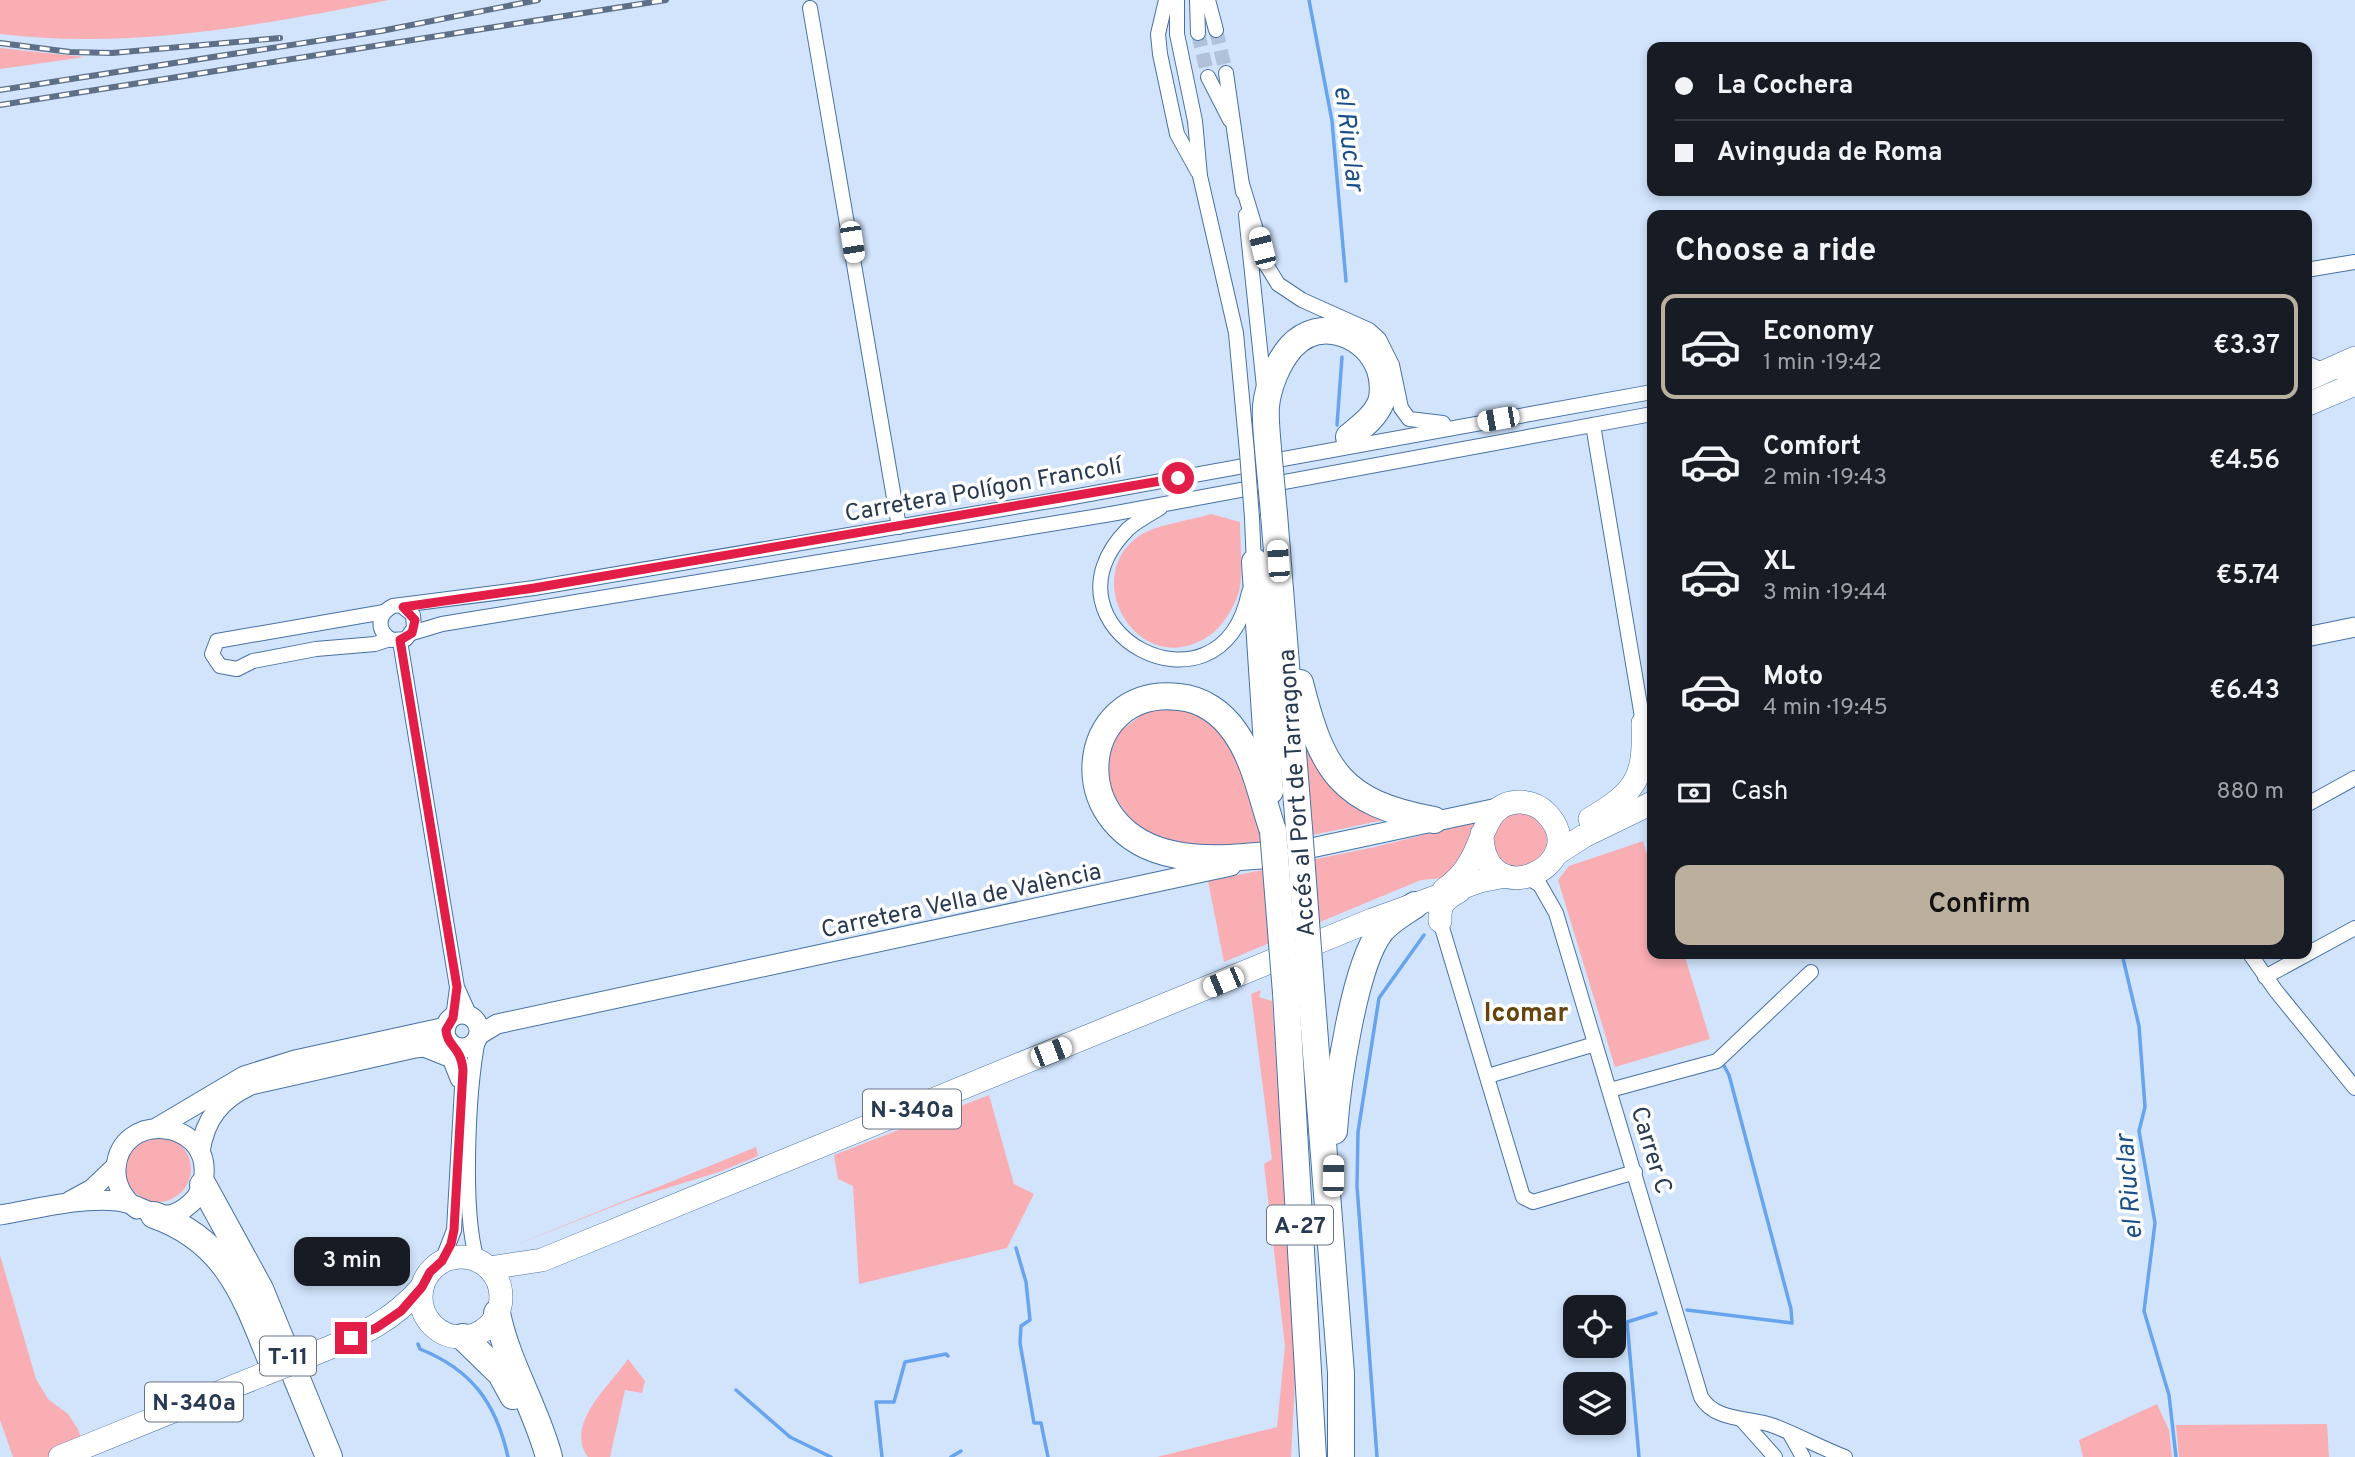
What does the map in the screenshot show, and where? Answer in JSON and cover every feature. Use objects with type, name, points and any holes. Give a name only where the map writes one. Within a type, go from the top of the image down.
[{"type":"highway","points":[[1266,405],[1277,369],[1292,345],[1312,333],[1344,332],[1368,347],[1382,376],[1382,399],[1377,411],[1349,437]]},
{"type":"highway","name":"Accés al Port de Tarragona","points":[[1266,405],[1258,450],[1263,516],[1283,632],[1286,837]]},
{"type":"highway","name":"Accés al Port de Tarragona","points":[[1255,562],[1286,837],[1299,991],[1331,1266],[1341,1457]]},
{"type":"highway","points":[[1283,632],[1312,730],[1328,764],[1356,794],[1372,803],[1434,820]]},
{"type":"highway","points":[[1169,695],[1190,698],[1208,705],[1235,731],[1286,837],[1194,857],[1157,850],[1133,838],[1113,821],[1097,792],[1093,773],[1102,737],[1113,721],[1147,699],[1169,695]]},
{"type":"highway","points":[[1331,1266],[1336,1112],[1348,1032],[1370,950],[1391,920],[1424,901]]},
{"type":"highway","name":"Accés al Port de Tarragona","points":[[1299,991],[1313,1457]]},
{"type":"highway","name":"T-11","points":[[203,1185],[260,1289],[329,1457]]},
{"type":"highway","name":"T-11","points":[[146,1212],[181,1224],[214,1249],[230,1270],[249,1307],[312,1457]]},
{"type":"highway","points":[[499,1304],[502,1340],[524,1386],[549,1457]]},
{"type":"highway","points":[[463,1336],[501,1374],[512,1392],[533,1457]]},
{"type":"highway","points":[[1341,1419],[1351,1457]]},
{"type":"highway","points":[[1306,1457],[1312,1421]]},
{"type":"main road","points":[[2313,371],[2355,358]]},
{"type":"main road","points":[[2312,402],[2355,384]]},
{"type":"main road","points":[[1643,723],[1647,734]]},
{"type":"main road","points":[[1590,819],[1622,800],[1634,786],[1641,770],[1643,723]]},
{"type":"main road","points":[[1502,807],[1518,802],[1532,803],[1552,819],[1557,830],[1556,854]]},
{"type":"main road","points":[[1552,819],[1570,822],[1590,819],[1647,804]]},
{"type":"main road","points":[[1529,878],[1540,873],[1556,854],[1584,836],[1647,805]]},
{"type":"main road","name":"N-340a","points":[[1424,901],[1452,884],[1470,863],[1486,822],[1502,807]]},
{"type":"main road","points":[[1482,834],[1487,860],[1505,876]]},
{"type":"main road","name":"N-340a","points":[[60,1457],[376,1328],[401,1311],[422,1287],[430,1272],[442,1261],[456,1257],[483,1264],[542,1260],[1372,920],[1505,876],[1529,878]]},
{"type":"main road","points":[[1440,921],[1440,911],[1445,899],[1464,888]]},
{"type":"main road","name":"N-340a","points":[[376,1328],[409,1326],[438,1329],[463,1336],[485,1329],[499,1304],[542,1260]]},
{"type":"main road","points":[[483,1264],[498,1281],[499,1304]]},
{"type":"main road","points":[[422,1287],[422,1307],[438,1329]]},
{"type":"street","name":"Accés al Port de Tarragona","points":[[1166,0],[1158,34],[1160,54],[1177,134],[1200,176]]},
{"type":"street","name":"Accés al Port de Tarragona","points":[[1177,0],[1177,34],[1195,121],[1200,176],[1236,333],[1258,450]]},
{"type":"street","points":[[1196,0],[1198,33]]},
{"type":"street","points":[[1208,0],[1216,30]]},
{"type":"street","points":[[810,8],[899,527]]},
{"type":"street","name":"Accés al Port de Tarragona","points":[[1226,73],[1236,130],[1266,405]]},
{"type":"street","name":"Accés al Port de Tarragona","points":[[1208,77],[1236,130]]},
{"type":"street","points":[[1242,184],[1267,266],[1278,285],[1302,300],[1369,330],[1379,339],[1392,365],[1401,408],[1413,421],[1472,424]]},
{"type":"street","points":[[2312,270],[2355,262]]},
{"type":"street","points":[[2313,371],[2355,373]]},
{"type":"street","name":"Carretera Polígon Francolí","points":[[403,607],[534,588],[899,527],[1647,392]]},
{"type":"street","name":"Carretera Polígon Francolí","points":[[384,612],[218,641],[213,646],[212,654],[220,666],[237,669],[253,661],[290,654],[375,645],[456,622],[1165,504],[1647,415]]},
{"type":"street","points":[[1303,456],[1349,437],[1406,428],[1413,421]]},
{"type":"street","points":[[1593,425],[1643,723]]},
{"type":"street","points":[[1165,504],[1129,528],[1107,558],[1102,572],[1100,590],[1111,621],[1119,635],[1132,646],[1151,657],[1173,660],[1192,658],[1216,649],[1234,634],[1244,614],[1255,562]]},
{"type":"street","name":"Accés al Port de Tarragona","points":[[1255,562],[1263,516]]},
{"type":"street","points":[[401,637],[380,627],[384,612],[393,606],[403,607],[414,617],[401,637],[473,1083],[469,1218],[483,1264]]},
{"type":"street","points":[[2312,636],[2355,627]]},
{"type":"street","points":[[2312,648],[2355,639]]},
{"type":"street","points":[[2312,802],[2355,778]]},
{"type":"street","name":"Carretera Vella de València","points":[[158,1127],[228,1084],[263,1069],[464,1031],[1093,897],[1286,837],[1457,819],[1502,807]]},
{"type":"street","name":"Carrer C","points":[[1529,878],[1540,885],[1556,913],[1700,1397],[1712,1409],[1742,1420],[1771,1425],[1838,1455]]},
{"type":"street","points":[[1440,921],[1523,1197],[1527,1201],[1635,1172]]},
{"type":"street","points":[[2312,951],[2355,928]]},
{"type":"street","points":[[2253,959],[2355,1088]]},
{"type":"street","points":[[2265,977],[2298,959]]},
{"type":"street","points":[[1610,1090],[1717,1061],[1811,972]]},
{"type":"street","points":[[442,1261],[454,1230],[464,1031]]},
{"type":"street","name":"Carretera Vella de València","points":[[200,1152],[207,1121],[233,1094],[251,1085],[415,1048],[464,1031]]},
{"type":"street","points":[[1488,1076],[1595,1044]]},
{"type":"street","points":[[415,1048],[436,1052],[450,1060],[457,1072],[461,1099]]},
{"type":"street","points":[[64,1205],[92,1189],[116,1166],[122,1149],[131,1138],[158,1127],[183,1133],[200,1152]]},
{"type":"street","name":"T-11","points":[[200,1152],[204,1164],[203,1185]]},
{"type":"street","points":[[116,1166],[121,1192],[146,1212]]},
{"type":"street","points":[[0,1215],[64,1205],[118,1201],[146,1212],[170,1214],[183,1209],[195,1199],[203,1185]]},
{"type":"street","name":"Carrer C","points":[[1742,1420],[1764,1441],[1775,1457]]},
{"type":"street","points":[[1789,1433],[1805,1457]]},
{"type":"street","points":[[1764,1441],[1767,1457]]},
{"type":"street","name":"Carrer C","points":[[1805,1457],[1816,1453],[1838,1455]]},
{"type":"shaded area","points":[[0,0],[389,0],[244,26],[147,37],[98,39],[0,34]]},
{"type":"shaded area","points":[[0,48],[85,57],[0,69]]},
{"type":"shaded area","points":[[1211,514],[1240,522],[1241,578],[1237,598],[1230,611],[1214,632],[1188,646],[1164,647],[1143,638],[1127,622],[1117,600],[1114,577],[1121,555],[1146,532]]},
{"type":"shaded area","points":[[1189,707],[1229,737],[1255,804],[1259,832],[1308,820],[1302,729],[1393,818],[1260,846],[1218,848],[1174,844],[1137,827],[1113,795],[1106,776],[1108,754],[1117,734],[1150,708]]},
{"type":"shaded area","points":[[1520,813],[1539,821],[1547,840],[1539,859],[1520,867],[1501,859],[1493,840],[1501,821]]},
{"type":"shaded area","points":[[1475,822],[1470,846],[1444,878],[1421,880],[1224,962],[1208,881],[1375,847]]},
{"type":"shaded area","points":[[1643,841],[1647,855],[1647,959],[1686,959],[1710,1039],[1615,1067],[1558,880],[1569,866]]},
{"type":"shaded area","points":[[1261,990],[1259,997],[1272,1001],[1296,1363],[1291,1457],[1157,1457],[1277,1427],[1285,1346],[1264,1164],[1272,1159],[1251,994]]},
{"type":"shaded area","points":[[989,1095],[1014,1184],[1034,1194],[1007,1248],[859,1284],[853,1186],[838,1179],[834,1155]]},
{"type":"shaded area","points":[[151,1136],[165,1136],[177,1141],[186,1150],[191,1169],[189,1182],[182,1193],[165,1202],[151,1202],[139,1197],[130,1188],[125,1176],[125,1162],[130,1150],[139,1141]]},
{"type":"shaded area","points":[[756,1147],[758,1156],[719,1172],[632,1199],[511,1247]]},
{"type":"shaded area","points":[[0,1255],[36,1379],[48,1399],[68,1414],[78,1429],[87,1457],[13,1457],[0,1420]]},
{"type":"shaded area","points":[[628,1359],[645,1381],[642,1393],[625,1390],[610,1457],[588,1457],[582,1444],[586,1418]]},
{"type":"shaded area","points":[[2157,1404],[2169,1430],[2172,1457],[2083,1457],[2079,1440]]},
{"type":"shaded area","points":[[2327,1424],[2329,1457],[2179,1457],[2176,1425]]},
{"type":"waterway","name":"el Riuclar","points":[[1309,0],[1332,121],[1346,281]]},
{"type":"waterway","name":"el Riuclar","points":[[1337,425],[1342,357]]},
{"type":"waterway","points":[[1377,1457],[1357,1186],[1358,1132],[1379,998],[1424,935]]},
{"type":"waterway","name":"el Riuclar","points":[[2123,959],[2139,1026],[2145,1107],[2139,1131],[2155,1223],[2144,1311],[2169,1395],[2176,1457]]},
{"type":"waterway","points":[[1687,1310],[1792,1323],[1791,1309],[1729,1075],[1723,1064]]},
{"type":"waterway","points":[[1016,1248],[1026,1282],[1030,1320],[1021,1326],[1020,1343],[1034,1423],[1041,1423],[1048,1457]]},
{"type":"waterway","points":[[1639,1457],[1627,1322],[1656,1313]]},
{"type":"waterway","points":[[418,1344],[420,1349],[454,1367],[479,1391],[496,1420],[508,1457]]},
{"type":"waterway","points":[[882,1457],[876,1402],[894,1402],[905,1362],[946,1354],[948,1356]]},
{"type":"waterway","points":[[736,1390],[790,1437],[831,1457]]},
{"type":"waterway","points":[[951,1457],[961,1451]]},
{"type":"tunnel","points":[[1216,30],[1226,73]]},
{"type":"tunnel","points":[[1198,33],[1208,77]]},
{"type":"railway","points":[[0,90],[381,31],[538,0]]},
{"type":"railway","points":[[0,105],[666,0]]},
{"type":"railway","points":[[0,43],[70,52],[112,53],[280,38]]},
{"type":"district","name":"Icomar","points":[[1526,1012]]},
{"type":"route","points":[[351,1338],[376,1328],[401,1311],[422,1287],[433,1268],[442,1261],[451,1244],[454,1230],[463,1070],[461,1056],[457,1047],[448,1040],[446,1030],[453,1018],[457,987],[400,640],[406,639],[412,633],[415,620],[410,611],[403,607],[534,588],[1178,478]]}]
